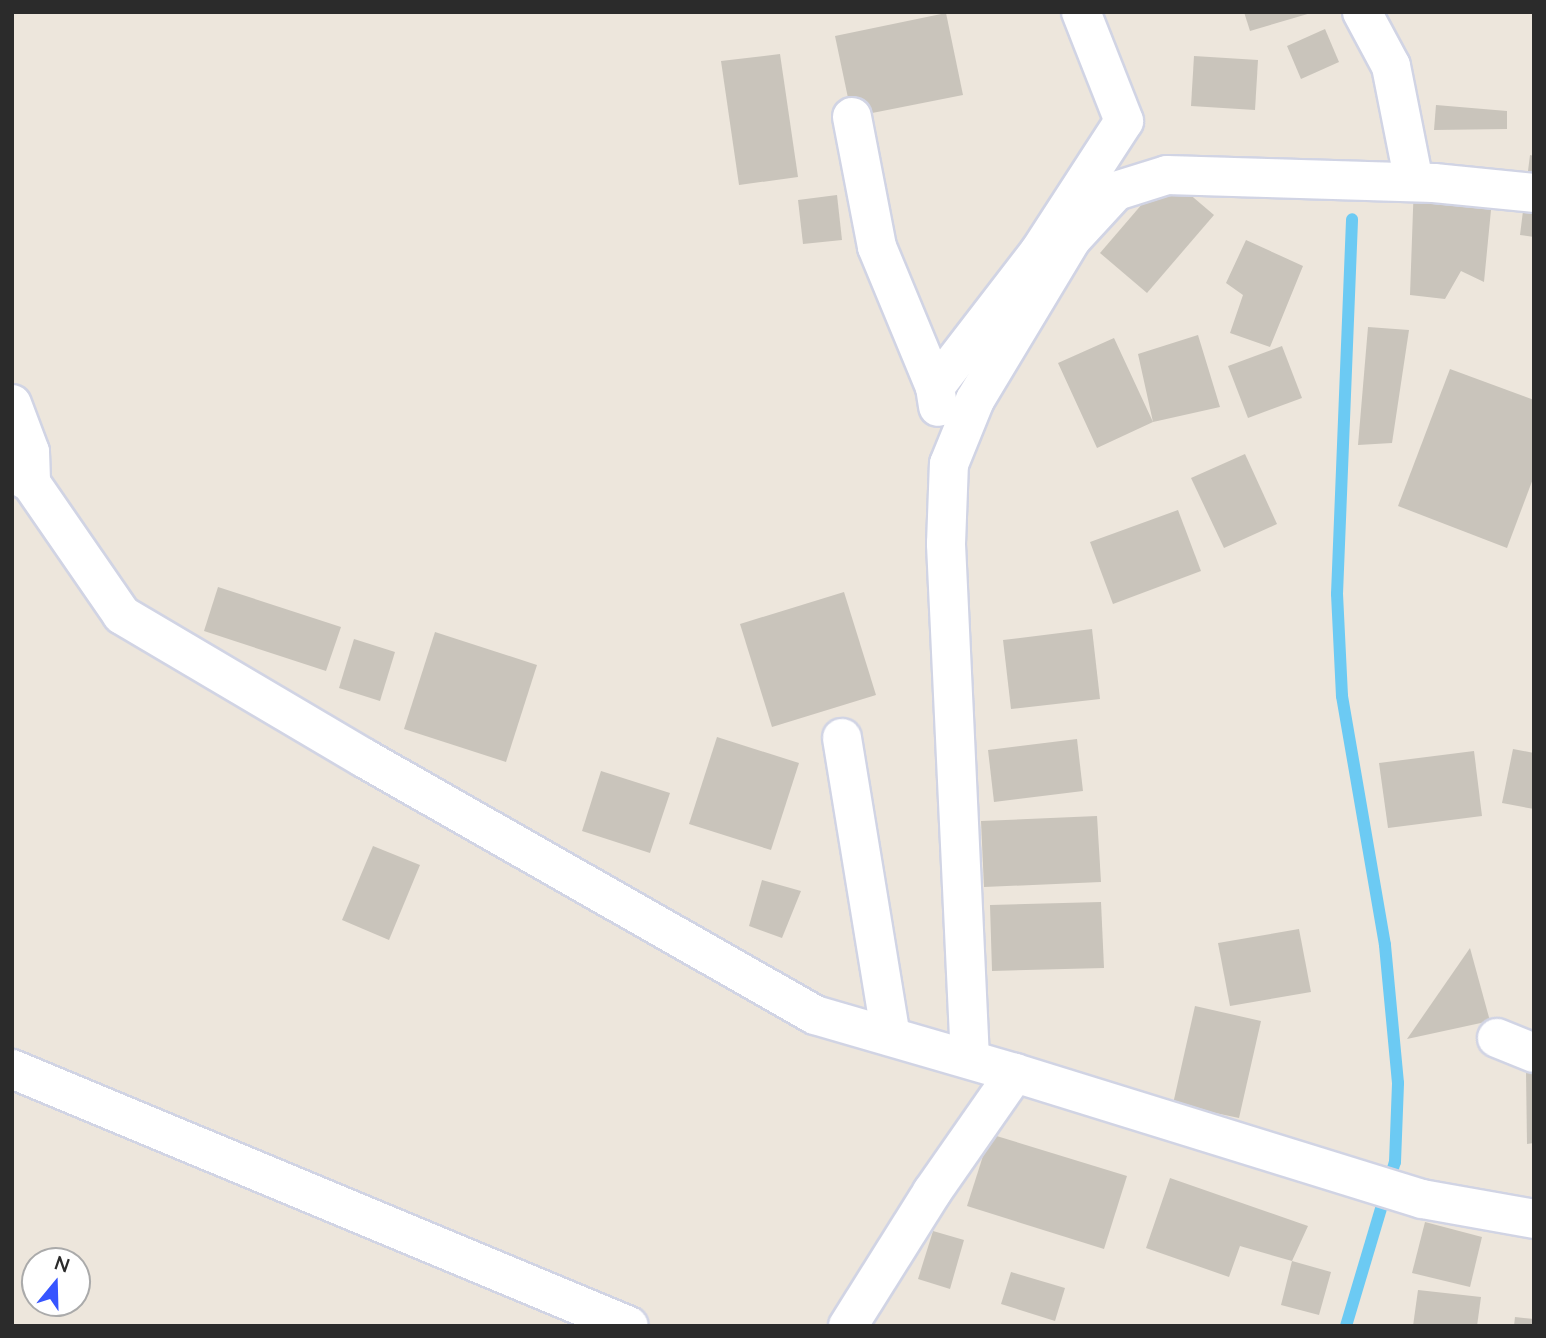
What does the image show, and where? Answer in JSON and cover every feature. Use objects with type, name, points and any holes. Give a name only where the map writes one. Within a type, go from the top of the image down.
[{"type":"street","points":[[935,387],[1039,252],[1124,121],[1081,12]]},
{"type":"street","points":[[1362,12],[1391,66],[1414,183]]},
{"type":"street","points":[[852,117],[877,247],[935,387],[949,464],[946,544],[970,1059]]},
{"type":"street","points":[[949,464],[975,400],[1070,240],[1116,191],[1167,174],[1414,183],[1534,193]]},
{"type":"street","points":[[12,404],[30,452],[21,477],[122,615],[364,758],[815,1014],[1413,1196],[1534,1219]]},
{"type":"street","points":[[842,738],[891,1036]]},
{"type":"street","points":[[1497,1038],[1534,1053]]},
{"type":"street","points":[[12,1069],[629,1326]]},
{"type":"street","points":[[848,1326],[932,1192],[1015,1073]]},
{"type":"building","points":[[1244,12],[1311,12],[1311,13],[1250,31]]},
{"type":"building","points":[[946,13],[963,95],[852,117],[835,36]]},
{"type":"building","points":[[1325,29],[1339,62],[1301,79],[1287,46]]},
{"type":"building","points":[[780,54],[798,177],[739,185],[721,61]]},
{"type":"building","points":[[1194,56],[1258,60],[1255,110],[1191,106]]},
{"type":"building","points":[[1436,105],[1507,111],[1507,129],[1434,130]]},
{"type":"building","points":[[1530,155],[1534,156],[1534,237],[1520,235]]},
{"type":"building","points":[[1167,175],[1214,215],[1147,293],[1100,253]]},
{"type":"building","points":[[1414,182],[1491,210],[1484,282],[1461,271],[1445,299],[1410,295]]},
{"type":"building","points":[[837,195],[842,240],[803,244],[798,200]]},
{"type":"building","points":[[1246,240],[1303,266],[1270,347],[1230,333],[1243,295],[1226,283]]},
{"type":"building","points":[[1368,327],[1409,330],[1392,443],[1358,445]]},
{"type":"building","points":[[1198,335],[1220,407],[1153,422],[1138,354]]},
{"type":"building","points":[[1114,338],[1153,422],[1097,448],[1058,363]]},
{"type":"building","points":[[1282,346],[1302,398],[1248,418],[1228,366]]},
{"type":"building","points":[[1450,369],[1534,400],[1534,476],[1507,548],[1398,506]]},
{"type":"building","points":[[1245,454],[1277,524],[1224,548],[1191,478]]},
{"type":"building","points":[[1178,510],[1201,571],[1113,604],[1090,542]]},
{"type":"building","points":[[218,587],[341,627],[326,671],[204,631]]},
{"type":"building","points":[[844,592],[876,695],[772,727],[740,624]]},
{"type":"building","points":[[1092,629],[1100,699],[1011,709],[1003,640]]},
{"type":"building","points":[[435,632],[537,665],[506,762],[404,729]]},
{"type":"building","points":[[354,639],[395,652],[380,701],[339,688]]},
{"type":"building","points":[[717,737],[799,763],[771,850],[689,824]]},
{"type":"building","points":[[1077,739],[1083,791],[994,802],[988,750]]},
{"type":"building","points":[[1513,749],[1534,753],[1534,809],[1502,803]]},
{"type":"building","points":[[1474,751],[1482,816],[1388,828],[1379,763]]},
{"type":"building","points":[[601,771],[670,793],[650,853],[582,831]]},
{"type":"building","points":[[1097,816],[1101,882],[984,887],[981,821]]},
{"type":"building","points":[[373,846],[420,865],[389,940],[342,920]]},
{"type":"building","points":[[762,880],[801,891],[782,938],[749,926]]},
{"type":"building","points":[[1101,902],[1104,968],[992,971],[990,905]]},
{"type":"building","points":[[1299,929],[1311,992],[1230,1006],[1218,943]]},
{"type":"building","points":[[1470,948],[1490,1021],[1407,1039]]},
{"type":"building","points":[[1195,1006],[1261,1021],[1239,1118],[1173,1104]]},
{"type":"building","points":[[1526,1071],[1534,1071],[1534,1143],[1527,1144]]},
{"type":"building","points":[[990,1134],[1127,1176],[1104,1249],[967,1206]]},
{"type":"building","points":[[1170,1178],[1308,1226],[1292,1261],[1240,1246],[1229,1277],[1146,1248]]},
{"type":"building","points":[[1425,1222],[1482,1237],[1470,1287],[1412,1273]]},
{"type":"building","points":[[933,1231],[964,1240],[950,1289],[918,1279]]},
{"type":"building","points":[[1292,1261],[1331,1272],[1319,1315],[1281,1305]]},
{"type":"building","points":[[1011,1272],[1065,1288],[1055,1321],[1001,1304]]},
{"type":"building","points":[[1418,1290],[1481,1297],[1477,1326],[1413,1326]]},
{"type":"building","points":[[1515,1317],[1534,1319],[1534,1326],[1514,1326]]},
{"type":"waterway","points":[[1346,1326],[1395,1162],[1398,1083],[1385,945],[1342,696],[1337,594],[1352,219]]}]
